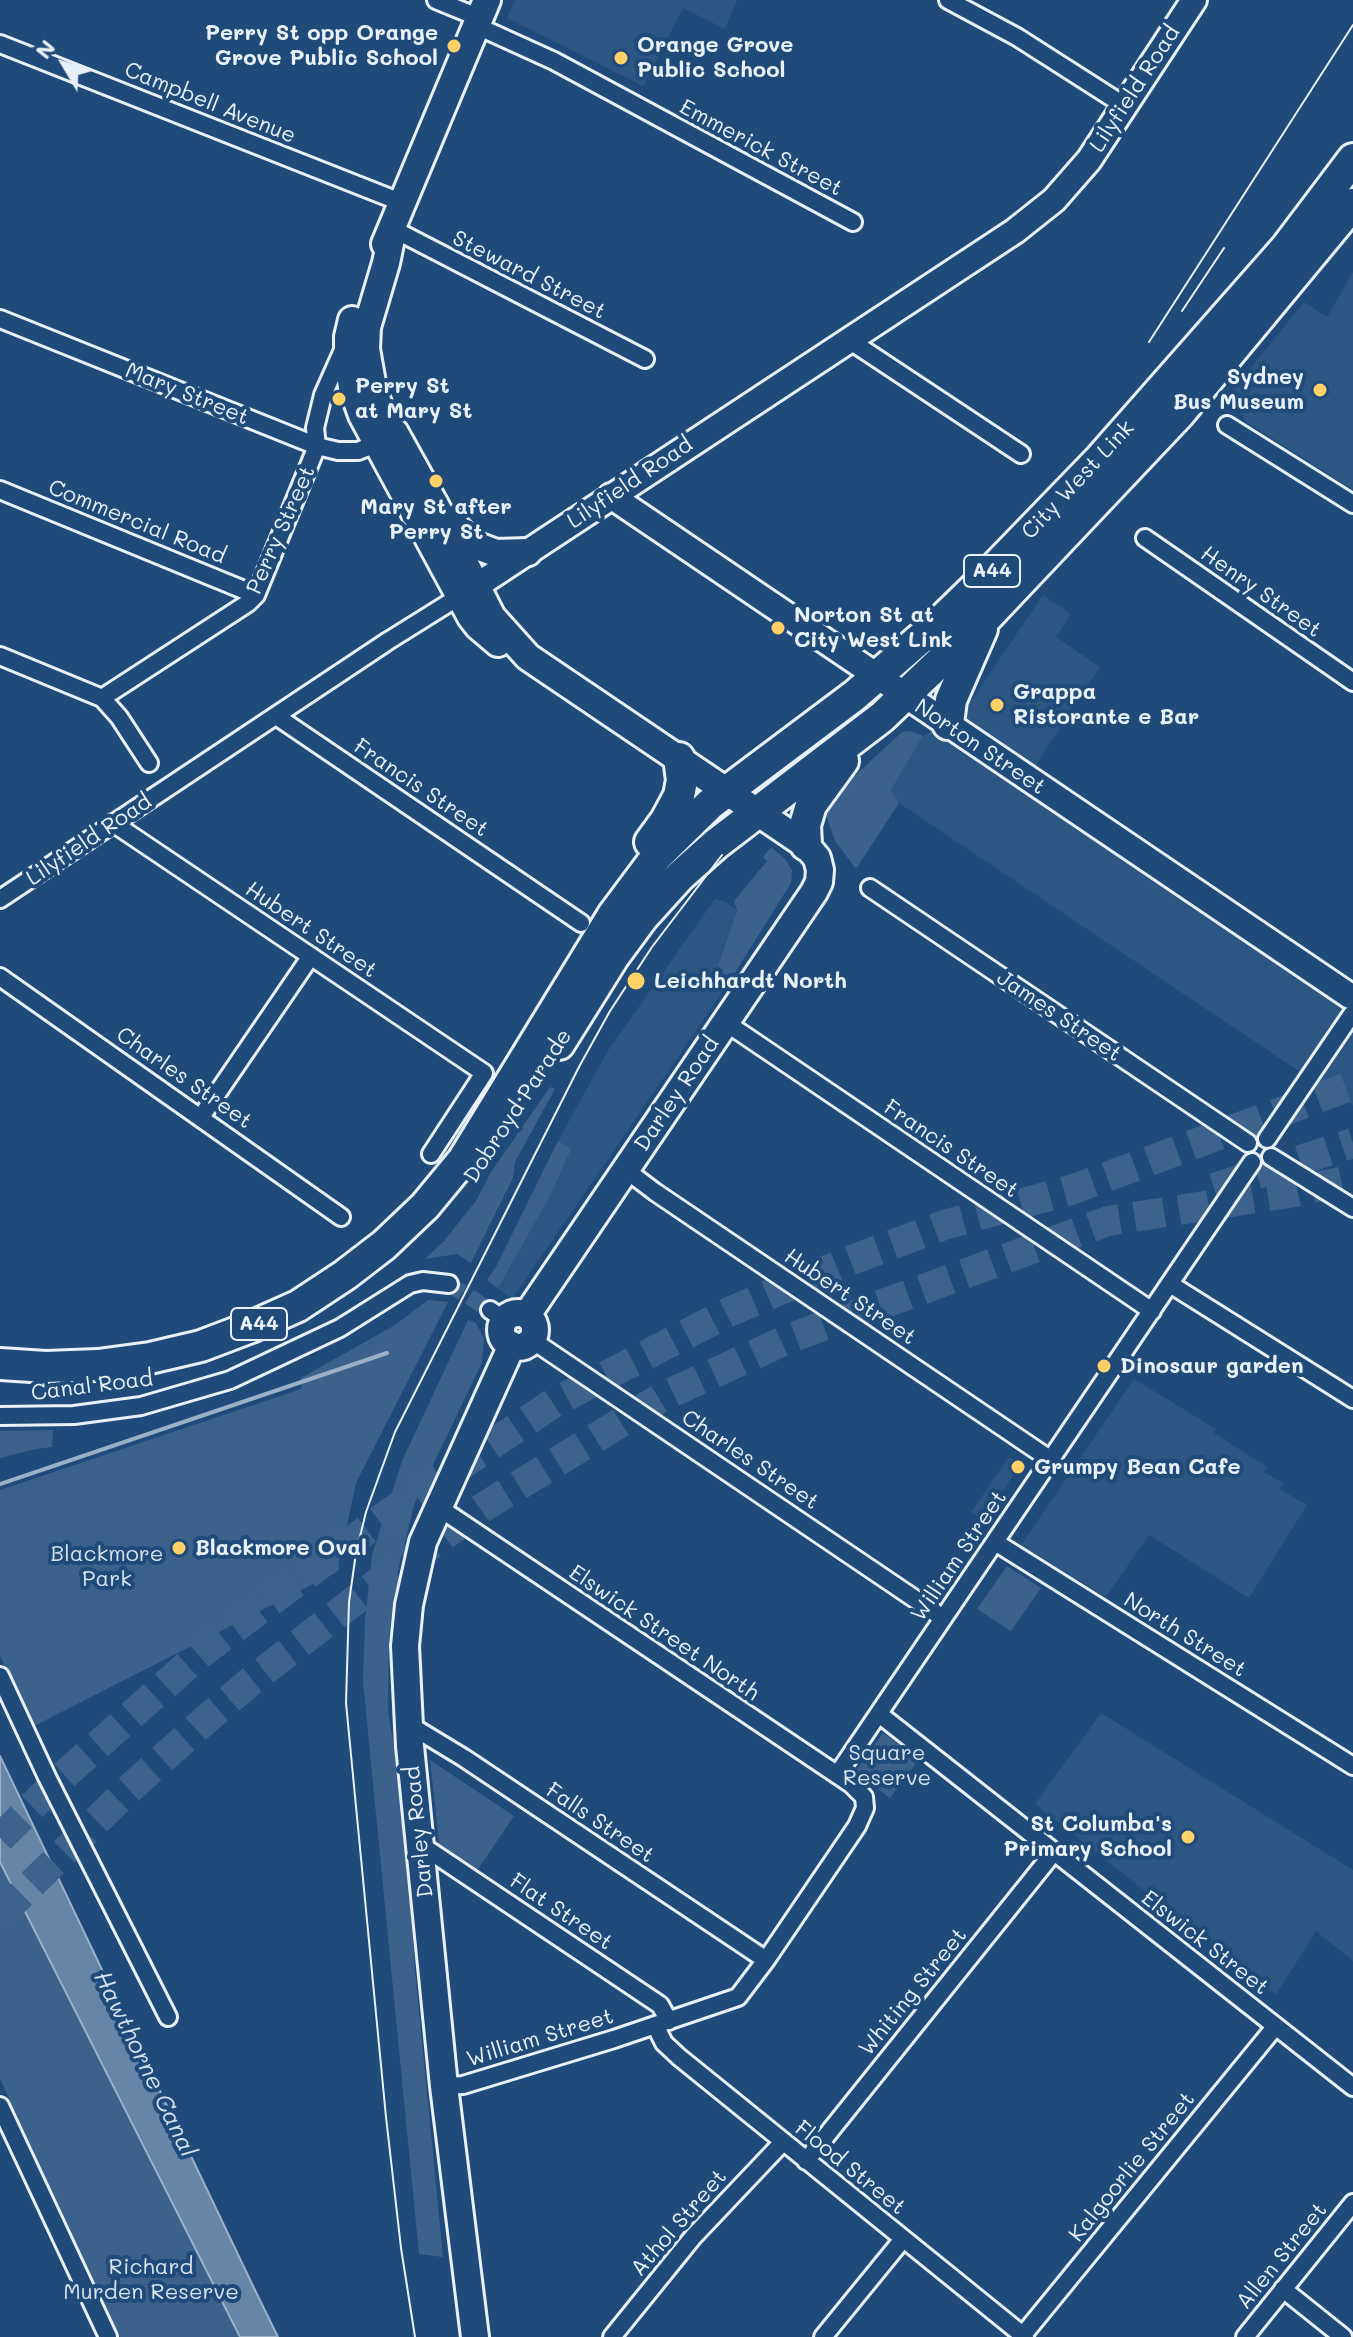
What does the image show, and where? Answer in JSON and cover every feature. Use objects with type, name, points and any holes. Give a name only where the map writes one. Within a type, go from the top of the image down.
[{"type":"highway","name":"City West Link","points":[[727,791],[809,732],[944,618],[1100,459],[1285,249],[1353,159]]},
{"type":"highway","name":"City West Link","points":[[757,812],[851,741],[904,696],[986,618],[1179,414],[1353,204]]},
{"type":"highway","points":[[948,724],[951,700],[986,618]]},
{"type":"highway","points":[[813,858],[805,825],[811,805],[846,758],[851,741]]},
{"type":"highway","points":[[636,885],[643,851],[679,796],[682,780],[679,758]]},
{"type":"highway","name":"Dobroyd Parade","points":[[0,1364],[46,1367],[98,1365],[150,1358],[201,1346],[298,1306],[384,1245],[425,1206],[463,1160],[613,915],[683,828],[727,791]]},
{"type":"highway","name":"Dobroyd Parade","points":[[0,1383],[67,1385],[121,1382],[168,1373],[220,1359],[268,1340],[358,1288],[437,1221],[471,1180],[614,956],[642,918],[680,876],[757,812]]},
{"type":"main road","name":"Perry Street","points":[[386,439],[362,415],[352,387],[348,337],[367,281],[393,229],[481,15]]},
{"type":"main road","name":"Perry Street","points":[[386,439],[387,424],[374,394],[366,349],[371,308],[393,229]]},
{"type":"main road","points":[[386,439],[435,505],[470,542],[496,553],[528,552]]},
{"type":"main road","points":[[386,439],[467,591]]},
{"type":"main road","points":[[435,505],[478,626],[492,640],[528,657],[679,758],[757,812],[813,858]]},
{"type":"main road","name":"Darley Road","points":[[475,2337],[444,2086],[408,1724],[405,1646],[409,1605],[423,1542],[513,1326],[626,1170],[817,887],[813,858]]},
{"type":"street","name":"Emmerick Street","points":[[436,0],[481,15],[554,61],[853,222]]},
{"type":"street","points":[[948,0],[1017,37],[1125,106]]},
{"type":"street","name":"Lilyfield Road","points":[[0,899],[1015,231],[1054,200],[1089,160],[1194,0]]},
{"type":"street","name":"Campbell Avenue","points":[[0,44],[403,203]]},
{"type":"street","name":"Steward Street","points":[[393,229],[645,359]]},
{"type":"street","name":"Mary Street","points":[[0,319],[317,446],[358,451],[386,439]]},
{"type":"street","name":"Perry Street","points":[[107,702],[256,595],[317,446],[315,428],[323,395],[348,337]]},
{"type":"street","points":[[849,340],[1021,454]]},
{"type":"street","points":[[1227,425],[1353,504]]},
{"type":"street","name":"Commercial Road","points":[[0,490],[256,595]]},
{"type":"street","name":"Norton Street","points":[[611,496],[948,724],[1352,1004]]},
{"type":"street","name":"Henry Street","points":[[1145,538],[1353,682]]},
{"type":"street","points":[[0,656],[107,702],[149,763]]},
{"type":"street","name":"Francis Street","points":[[276,716],[581,923]]},
{"type":"street","name":"Hubert Street","points":[[113,823],[484,1073],[431,1154]]},
{"type":"street","name":"James Street","points":[[870,888],[1248,1143]]},
{"type":"street","points":[[201,1117],[311,956]]},
{"type":"street","name":"Charles Street","points":[[0,977],[341,1217]]},
{"type":"street","points":[[1267,1139],[1352,1004]]},
{"type":"street","name":"Francis Street","points":[[725,1022],[1152,1311]]},
{"type":"street","points":[[1255,1138],[1267,1139],[1272,1145],[1271,1157],[1261,1164],[1252,1162],[1247,1156],[1248,1143],[1255,1138]]},
{"type":"street","points":[[1271,1157],[1353,1208]]},
{"type":"street","name":"William Street","points":[[837,1775],[1252,1162]]},
{"type":"street","name":"Hubert Street","points":[[626,1170],[1051,1460]]},
{"type":"street","name":"Canal Road","points":[[0,1416],[74,1415],[141,1406],[200,1389],[230,1380],[340,1328],[410,1284],[423,1281],[449,1284]]},
{"type":"street","points":[[1170,1284],[1353,1399]]},
{"type":"street","name":"Charles Street","points":[[513,1326],[943,1618]]},
{"type":"street","name":"Elswick Street North","points":[[438,1507],[837,1775],[864,1797]]},
{"type":"street","name":"North Street","points":[[995,1542],[1353,1766]]},
{"type":"street","points":[[0,1676],[47,1777],[168,2017]]},
{"type":"street","name":"Elswick Street","points":[[879,1714],[1353,2087]]},
{"type":"street","name":"Falls Street","points":[[408,1724],[464,1758],[766,1960]]},
{"type":"street","name":"William Street","points":[[444,2086],[463,2085],[735,1999],[766,1960],[862,1818],[864,1797]]},
{"type":"street","name":"Flat Street","points":[[421,1845],[660,2005],[662,2023]]},
{"type":"street","name":"Whiting Street","points":[[806,2161],[1054,1852]]},
{"type":"street","name":"Flood Street","points":[[662,2023],[664,2043],[679,2057],[1024,2336]]},
{"type":"street","name":"Kalgoorlie Street","points":[[1024,2336],[1275,2027]]},
{"type":"street","points":[[0,2106],[108,2337]]},
{"type":"street","name":"Athol Street","points":[[612,2337],[711,2217],[783,2142]]},
{"type":"street","name":"Allen Street","points":[[1245,2337],[1353,2203]]},
{"type":"street","points":[[823,2337],[903,2239]]},
{"type":"street","points":[[1283,2289],[1343,2337]]},
{"type":"shaded area","name":"Orange Grove Public School","points":[[515,0],[737,0],[725,29],[683,8],[643,86],[507,18]]},
{"type":"shaded area","points":[[1353,272],[1353,490],[1245,421],[1230,393],[1304,302],[1327,317]]},
{"type":"shaded area","points":[[1043,595],[1071,614],[1056,637],[1100,667],[1027,778],[1350,996],[1353,1015],[1353,1105],[899,803],[891,790],[923,736],[965,710]]},
{"type":"shaded area","points":[[715,899],[737,910],[718,966],[723,970],[716,980],[726,987],[512,1299],[487,1280],[489,1276],[607,1052]]},
{"type":"shaded area","points":[[1134,1379],[1216,1429],[1214,1433],[1267,1467],[1264,1472],[1283,1483],[1280,1489],[1307,1505],[1249,1598],[1149,1535],[1106,1597],[1021,1545]]},
{"type":"shaded area","points":[[1009,1457],[1021,1464],[983,1520],[971,1512]]},
{"type":"shaded area","name":"St Columba's Primary School","points":[[1101,1713],[1353,1870],[1353,1961],[1316,1931],[1276,1995],[1035,1804]]},
{"type":"green space","points":[[911,731],[923,736],[891,790],[899,803],[856,869],[835,841],[825,812],[845,785],[902,732]]},
{"type":"green space","points":[[771,847],[792,870],[791,883],[726,987],[716,980],[723,970],[718,966],[737,910],[734,901],[767,861],[763,857]]},
{"type":"green space","points":[[550,1087],[555,1089],[515,1162],[513,1178],[471,1263],[457,1254],[425,1259],[476,1201],[491,1172]]},
{"type":"green space","points":[[558,1141],[571,1149],[551,1194],[498,1288],[487,1280]]},
{"type":"green space","name":"Blackmore Park","points":[[428,1300],[448,1302],[356,1483],[337,1572],[34,1726],[0,1656],[0,1490],[301,1389],[301,1378],[395,1325]]},
{"type":"green space","points":[[468,1320],[476,1323],[484,1339],[482,1363],[415,1502],[399,1566],[389,1635],[388,1712],[405,1811],[415,1970],[443,2257],[419,2254],[363,1681],[372,1555],[402,1461]]},
{"type":"green space","points":[[53,1430],[52,1447],[0,1458],[0,1431]]},
{"type":"green space","points":[[1007,1566],[1041,1588],[1011,1631],[977,1609]]},
{"type":"green space","name":"Square Reserve","points":[[883,1733],[919,1759],[890,1798],[855,1772]]},
{"type":"green space","points":[[430,1760],[514,1816],[476,1872],[440,1850]]},
{"type":"green space","name":"Richard Murden Reserve","points":[[0,1862],[240,2337],[120,2337],[0,2079]]},
{"type":"water","name":"Hawthorne Canal","points":[[0,1756],[278,2337],[240,2337],[0,1862]]},
{"type":"waterway","points":[[0,1484],[387,1353]]},
{"type":"tunnel","points":[[0,1838],[61,1778],[200,1654],[388,1514],[555,1402],[729,1312],[841,1264],[944,1225],[1074,1189],[1353,1085]]},
{"type":"tunnel","points":[[1214,1188],[1353,1143]]},
{"type":"tunnel","points":[[0,1915],[126,1792],[251,1681],[376,1584],[482,1508],[662,1397],[788,1339],[1108,1221],[1295,1192],[1353,1179]]},
{"type":"tunnel","points":[[449,1284],[490,1310]]},
{"type":"tram line","points":[[1149,342],[1353,25]]},
{"type":"tram line","points":[[1182,311],[1224,248]]},
{"type":"tram line","points":[[415,2337],[386,2117],[346,1703],[349,1602],[356,1553],[366,1512],[395,1432],[580,1065],[610,1011],[652,947],[722,855]]},
{"type":"place","name":"Perry St opp Orange Grove Public School","points":[[454,46]]},
{"type":"place","name":"Orange Grove Public School","points":[[621,58]]},
{"type":"place","name":"Sydney Bus Museum","points":[[1320,390]]},
{"type":"place","name":"Perry St at Mary St","points":[[339,399]]},
{"type":"place","name":"Mary St after Perry St","points":[[436,481]]},
{"type":"place","name":"Norton St at City West Link","points":[[778,628]]},
{"type":"place","name":"Grappa Ristorante e Bar","points":[[997,705]]},
{"type":"place","name":"Leichhardt North","points":[[636,981]]},
{"type":"place","name":"Dinosaur garden","points":[[1104,1366]]},
{"type":"place","name":"Grumpy Bean Cafe","points":[[1018,1467]]},
{"type":"place","name":"Blackmore Oval","points":[[179,1548]]},
{"type":"place","name":"St Columba's Primary School","points":[[1188,1837]]}]
